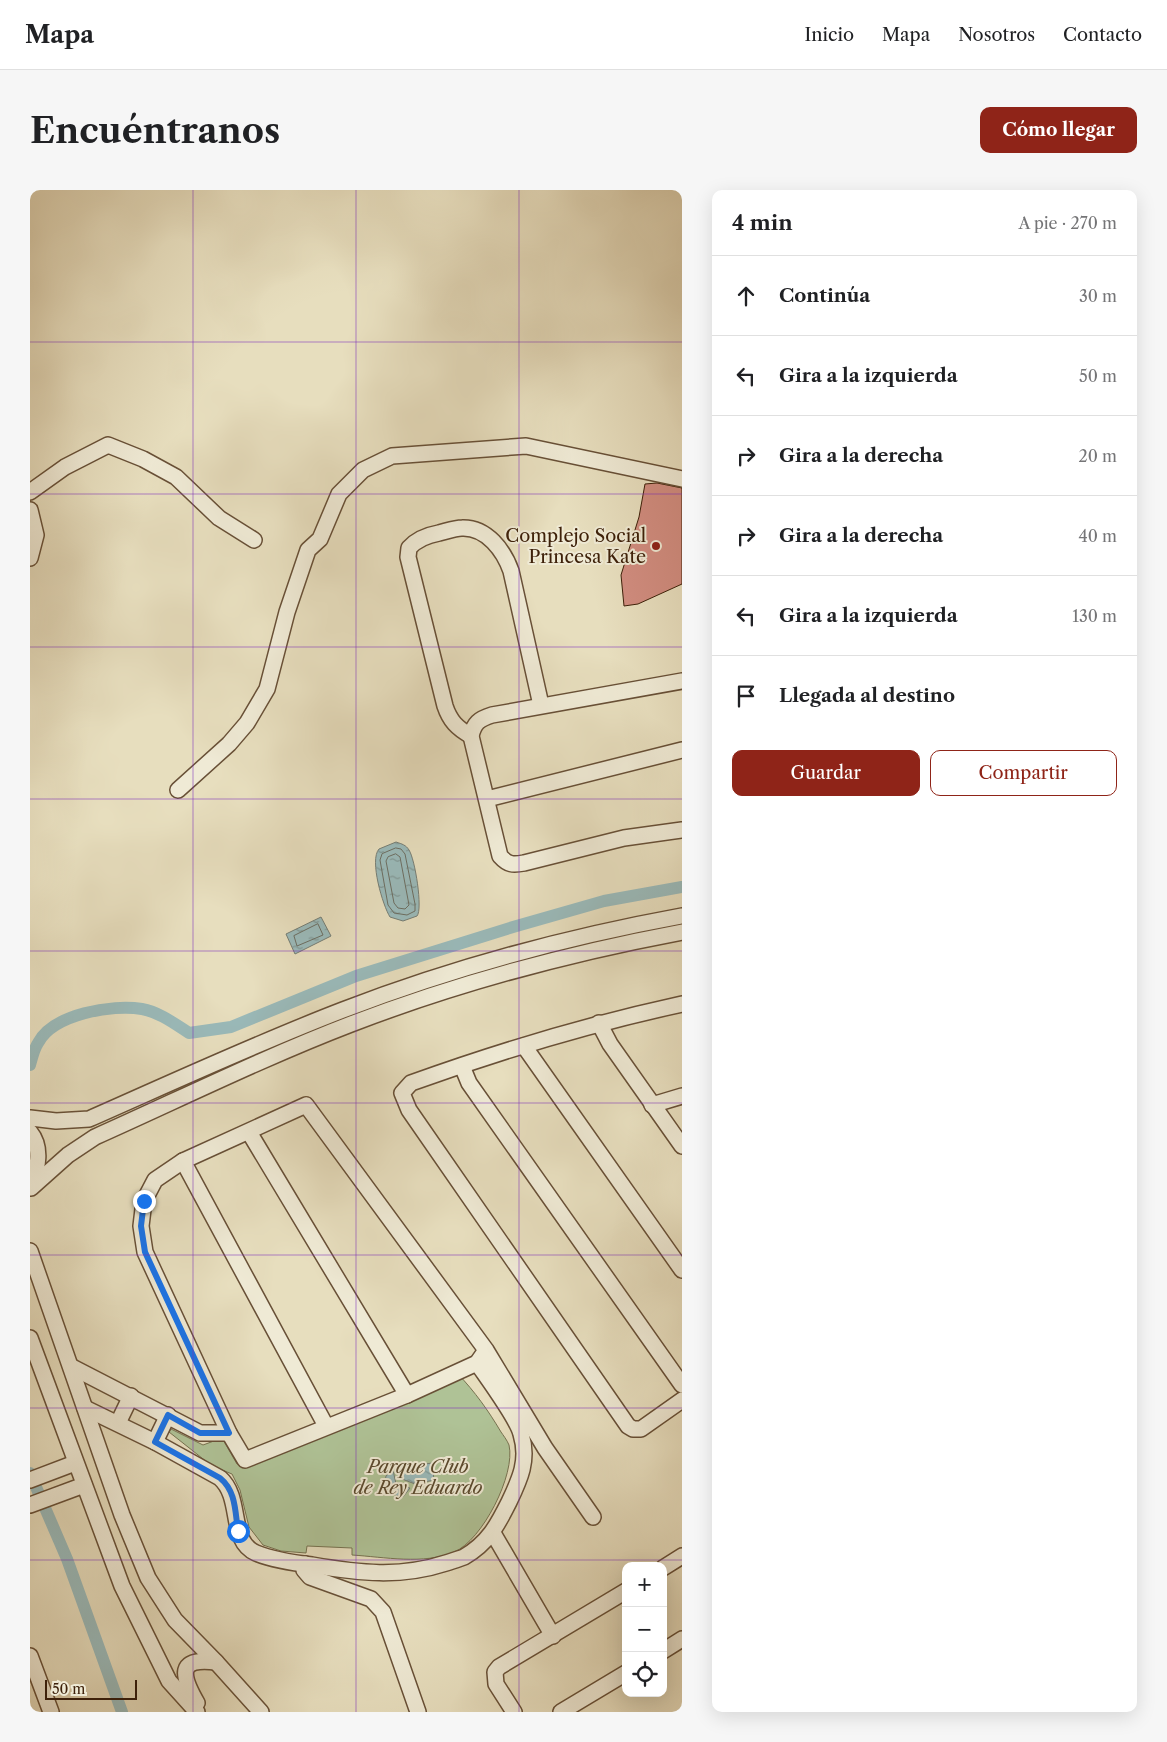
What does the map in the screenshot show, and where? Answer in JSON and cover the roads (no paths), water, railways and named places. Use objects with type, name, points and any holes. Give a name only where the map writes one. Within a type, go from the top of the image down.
[{"type":"street","points":[[30,492],[65,467],[108,445],[143,459],[176,477],[219,518],[254,540]]},
{"type":"street","points":[[178,790],[229,744],[247,723],[267,689],[287,612],[308,550],[320,539],[339,494],[363,470],[392,456],[526,446],[682,479]]},
{"type":"street","points":[[30,510],[36,535],[30,558]]},
{"type":"street","points":[[471,736],[456,726],[448,716],[445,706],[408,557],[409,548],[421,538],[463,528],[482,533],[495,542],[505,555],[511,571],[541,705]]},
{"type":"street","points":[[682,681],[541,705],[481,718],[473,725],[471,736],[500,856],[506,863],[512,865],[624,838],[682,830]]},
{"type":"street","points":[[488,800],[682,750]]},
{"type":"street","points":[[30,1118],[56,1121],[89,1119],[230,1057],[363,1003],[457,971],[509,956],[621,927],[682,916]]},
{"type":"street","points":[[31,1189],[68,1154],[95,1137],[351,1024],[525,967],[630,942],[682,932]]},
{"type":"street","points":[[682,1004],[599,1023],[462,1066],[407,1085],[402,1097],[409,1110],[628,1426],[633,1429],[641,1429],[682,1400]]},
{"type":"street","points":[[599,1023],[610,1044],[682,1146]]},
{"type":"street","points":[[524,1046],[682,1270]]},
{"type":"street","points":[[462,1066],[469,1083],[682,1385]]},
{"type":"street","points":[[652,1105],[682,1096]]},
{"type":"street","points":[[486,1350],[477,1363],[407,1395],[245,1460],[229,1433],[145,1252],[141,1226],[144,1201],[156,1180],[183,1161],[306,1105],[486,1350],[545,1448],[593,1516]]},
{"type":"street","points":[[30,1132],[34,1137],[39,1163],[31,1189]]},
{"type":"street","points":[[249,1132],[407,1395]]},
{"type":"street","points":[[183,1161],[326,1426]]},
{"type":"street","points":[[30,1251],[122,1515],[148,1578],[175,1620],[242,1690],[260,1712]]},
{"type":"street","points":[[30,1338],[75,1464],[122,1586],[169,1681],[197,1712]]},
{"type":"street","points":[[85,1408],[155,1442],[220,1478],[228,1485],[233,1495],[238,1531],[245,1543],[255,1553],[305,1564],[366,1574],[423,1570],[464,1557],[493,1533],[523,1474],[525,1451],[521,1432],[477,1363]]},
{"type":"street","points":[[72,1367],[200,1433],[229,1433]]},
{"type":"street","points":[[118,1423],[131,1396]]},
{"type":"street","points":[[155,1442],[168,1415]]},
{"type":"street","points":[[30,1480],[75,1464]]},
{"type":"street","points":[[30,1505],[84,1485]]},
{"type":"street","points":[[493,1533],[553,1636]]},
{"type":"street","points":[[667,1565],[682,1556]]},
{"type":"street","points":[[305,1564],[304,1570],[310,1577],[371,1599],[378,1606],[386,1618],[418,1712]]},
{"type":"street","points":[[514,1712],[496,1684],[495,1672],[499,1667],[622,1593]]},
{"type":"street","points":[[667,1648],[682,1639]]},
{"type":"street","points":[[30,1656],[35,1682],[51,1712]]},
{"type":"street","points":[[202,1712],[186,1684],[185,1670],[189,1664],[196,1661],[216,1662]]},
{"type":"street","points":[[561,1712],[622,1675]]},
{"type":"street","points":[[242,1690],[256,1712]]},
{"type":"water","points":[[396,842],[407,847],[409,850],[416,873],[419,894],[419,912],[417,916],[403,921],[390,917],[381,894],[376,872],[376,855],[379,849]]},
{"type":"water","points":[[321,917],[331,936],[295,954],[286,934]]},
{"type":"water","points":[[432,1463],[434,1480],[415,1484],[402,1479],[400,1468]]},
{"type":"water","points":[[393,1470],[396,1484],[410,1488],[403,1497],[388,1491],[385,1481],[386,1476]]},
{"type":"waterway","points":[[30,1065],[37,1045],[46,1033],[56,1025],[84,1013],[115,1008],[142,1009],[161,1016],[189,1033],[231,1027],[356,976],[513,927],[604,901],[682,887]]},
{"type":"waterway","points":[[30,1473],[67,1559],[122,1712]]},
{"type":"place","name":"Complejo Social Princesa Kate","points":[[656,546]]},
{"type":"park label","name":"Parque Club de Rey Eduardo","points":[[418,1477]]}]
